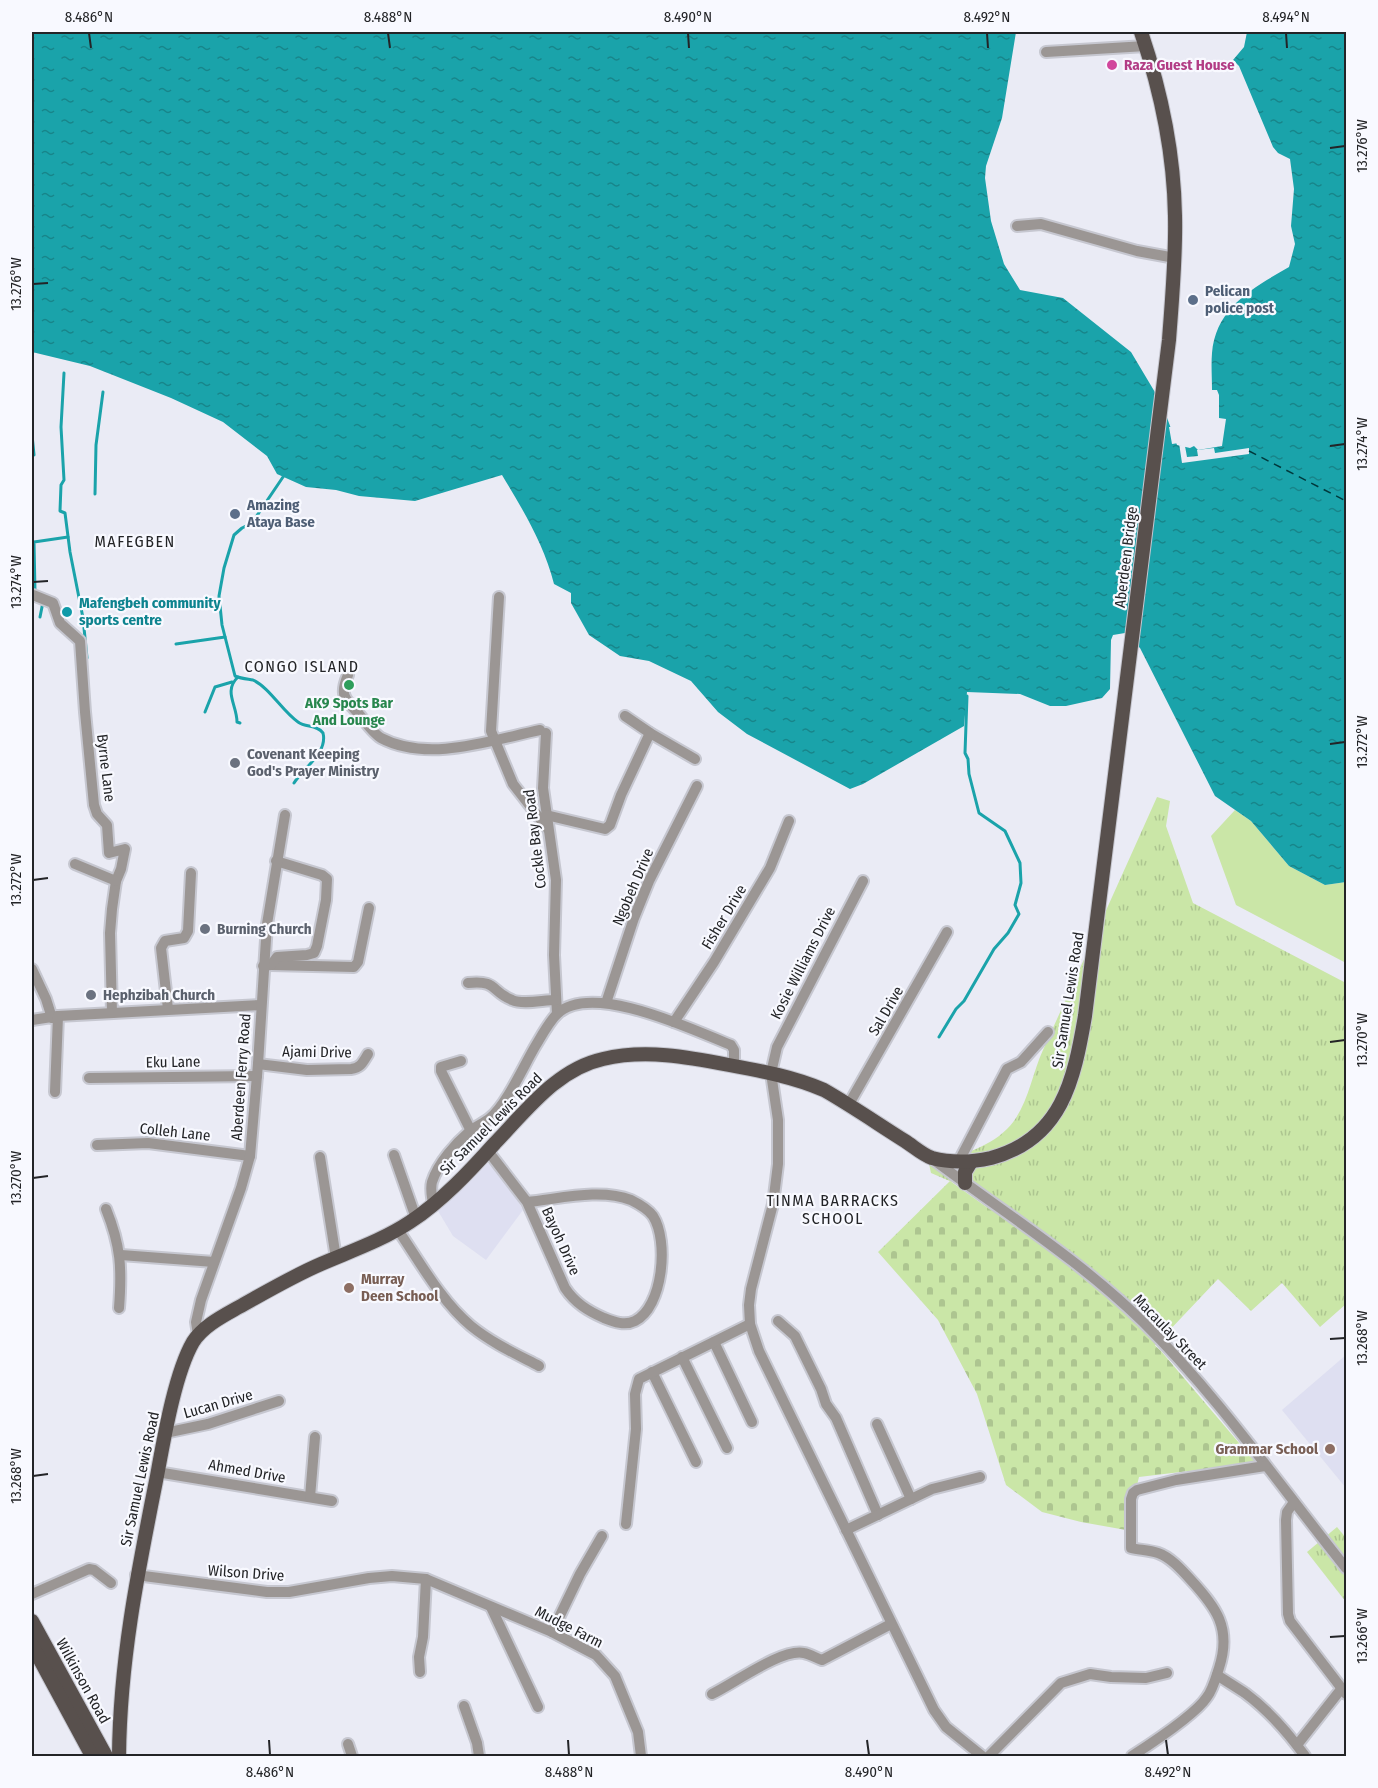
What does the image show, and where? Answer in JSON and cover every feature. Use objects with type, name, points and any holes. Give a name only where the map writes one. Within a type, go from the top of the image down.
[{"type":"main road","points":[[1141,32],[1162,103],[1167,134],[1175,204],[1174,258]]},
{"type":"main road","name":"Aberdeen Bridge","points":[[1115,778],[1169,340],[1174,258]]},
{"type":"main road","name":"Sir Samuel Lewis Road","points":[[119,1756],[126,1646],[136,1575],[165,1433],[178,1383],[191,1345],[198,1335],[226,1314],[284,1282],[398,1230],[416,1218],[488,1151],[555,1082],[600,1059],[621,1055],[648,1054],[734,1066],[772,1066],[849,1104],[931,1158],[965,1161],[1008,1153],[1030,1141],[1046,1127],[1058,1110],[1076,1064],[1085,1016],[1115,778]]},
{"type":"main road","points":[[965,1161],[965,1183]]},
{"type":"main road","name":"Wilkinson Road","points":[[32,1621],[102,1754]]},
{"type":"main road","name":"Wilkinson Road","points":[[32,1645],[102,1754]]},
{"type":"main road","points":[[102,1754],[119,1741]]},
{"type":"street","points":[[1046,52],[1146,46]]},
{"type":"street","points":[[1017,226],[1041,224],[1137,251],[1174,258]]},
{"type":"street","name":"Byrne Lane","points":[[33,595],[54,603],[60,622],[80,641],[84,712],[94,804],[98,814],[107,825],[109,853],[125,849],[116,880],[110,933],[112,1013]]},
{"type":"street","points":[[499,597],[491,731],[513,784],[548,830]]},
{"type":"street","points":[[348,675],[343,685],[344,698],[379,737],[407,747],[423,749],[452,748],[494,742]]},
{"type":"street","points":[[625,716],[650,734],[695,759]]},
{"type":"street","name":"Cockle Bay Road","points":[[494,742],[543,731],[546,815],[556,880],[554,956],[557,1014]]},
{"type":"street","points":[[546,815],[605,829],[610,825],[621,795],[650,734]]},
{"type":"street","name":"Ngobeh Drive","points":[[606,1003],[634,918],[649,881],[697,786]]},
{"type":"street","name":"Aberdeen Ferry Road","points":[[198,1335],[198,1311],[250,1156],[261,1005],[267,965],[270,897],[285,815]]},
{"type":"street","name":"Fisher Drive","points":[[674,1022],[714,962],[770,868],[789,820]]},
{"type":"street","points":[[267,965],[277,957],[314,953],[327,886],[327,879],[322,875],[276,861]]},
{"type":"street","points":[[75,864],[116,880]]},
{"type":"street","points":[[168,1009],[161,948],[165,941],[184,938],[188,931],[191,873]]},
{"type":"street","name":"Kosie Williams Drive","points":[[772,1066],[777,1047],[863,880]]},
{"type":"street","points":[[267,965],[354,967],[358,962],[369,908]]},
{"type":"street","name":"Sal Drive","points":[[849,1104],[947,932]]},
{"type":"street","points":[[32,969],[55,1017],[55,1092]]},
{"type":"street","points":[[468,983],[483,981],[512,1000],[556,1000]]},
{"type":"street","points":[[433,1204],[432,1182],[445,1158],[471,1131],[490,1118],[499,1108],[557,1014],[577,1006],[606,1003],[648,1013],[731,1045],[734,1050],[734,1066]]},
{"type":"street","points":[[32,1020],[168,1009],[261,1005]]},
{"type":"street","points":[[965,1161],[1007,1070],[1021,1062],[1048,1032]]},
{"type":"street","name":"Ajami Drive","points":[[258,1064],[307,1070],[357,1069],[368,1054]]},
{"type":"street","points":[[461,1061],[441,1067],[441,1071],[471,1131]]},
{"type":"street","points":[[772,1066],[778,1164],[773,1204],[751,1289],[750,1324],[759,1351],[934,1710],[946,1727],[982,1756]]},
{"type":"street","name":"Eku Lane","points":[[89,1078],[257,1076]]},
{"type":"street","name":"Colleh Lane","points":[[97,1145],[148,1143],[250,1156]]},
{"type":"street","name":"Bayoh Drive","points":[[488,1151],[527,1202],[565,1288],[574,1301],[613,1322],[633,1322],[642,1317],[655,1296],[661,1272],[662,1247],[659,1230],[653,1216],[632,1200],[618,1196],[597,1195],[527,1202]]},
{"type":"street","points":[[394,1155],[416,1218]]},
{"type":"street","points":[[320,1157],[336,1258]]},
{"type":"street","name":"Macaulay Street","points":[[931,1158],[1090,1275],[1143,1322],[1183,1365],[1347,1569]]},
{"type":"street","points":[[106,1209],[120,1255],[122,1281],[119,1308]]},
{"type":"street","points":[[398,1230],[435,1284],[470,1325],[490,1340],[539,1366]]},
{"type":"street","points":[[120,1255],[214,1262]]},
{"type":"street","points":[[778,1321],[795,1336],[826,1404],[836,1419],[878,1515]]},
{"type":"street","points":[[626,1524],[636,1429],[635,1394],[639,1379],[750,1324]]},
{"type":"street","points":[[714,1342],[752,1422]]},
{"type":"street","points":[[682,1358],[727,1448]]},
{"type":"street","points":[[652,1372],[696,1462]]},
{"type":"street","name":"Lucan Drive","points":[[165,1433],[208,1424],[279,1401]]},
{"type":"street","points":[[877,1424],[911,1499]]},
{"type":"street","points":[[310,1497],[315,1437]]},
{"type":"street","points":[[1131,1756],[1197,1709],[1207,1697],[1223,1656],[1224,1638],[1220,1619],[1211,1601],[1182,1570],[1158,1553],[1131,1548],[1133,1493],[1176,1480],[1265,1466]]},
{"type":"street","name":"Ahmed Drive","points":[[158,1472],[332,1501]]},
{"type":"street","points":[[846,1530],[932,1489],[980,1478]]},
{"type":"street","points":[[1294,1502],[1287,1512],[1286,1520],[1288,1614],[1295,1629],[1345,1691],[1297,1745]]},
{"type":"street","points":[[552,1632],[580,1574],[602,1536]]},
{"type":"street","points":[[32,1594],[89,1569],[94,1570],[111,1584]]},
{"type":"street","name":"Wilson Drive","points":[[136,1575],[267,1592],[289,1592],[392,1576],[426,1579]]},
{"type":"street","points":[[420,1672],[419,1657],[423,1637],[426,1579]]},
{"type":"street","name":"Mudge Farm","points":[[426,1579],[552,1632],[596,1655],[615,1676],[638,1732],[641,1756]]},
{"type":"street","points":[[491,1607],[538,1707]]},
{"type":"street","points":[[712,1694],[780,1655],[803,1652],[822,1660],[891,1624]]},
{"type":"street","points":[[989,1756],[1061,1683],[1090,1674],[1146,1678],[1167,1673]]},
{"type":"street","points":[[1217,1675],[1261,1706],[1305,1756]]},
{"type":"street","points":[[464,1706],[477,1743],[478,1756]]},
{"type":"street","points":[[348,1744],[352,1756]]},
{"type":"shaded area","points":[[488,1163],[509,1185],[523,1210],[486,1260],[453,1236],[438,1211]]},
{"type":"shaded area","name":"Grammar School","points":[[1346,1355],[1346,1488],[1282,1410]]},
{"type":"green space","points":[[1157,797],[1170,801],[1166,826],[1193,903],[1346,983],[1346,1304],[1320,1327],[1282,1283],[1251,1311],[1218,1279],[1147,1354],[966,1188],[931,1173],[929,1164],[971,1151],[990,1142],[1014,1121],[1043,1050]]},
{"type":"green space","points":[[1235,810],[1251,821],[1289,866],[1325,885],[1346,882],[1346,963],[1236,905],[1211,836]]},
{"type":"green space","points":[[950,1181],[1069,1266],[1161,1351],[1256,1463],[1139,1477],[1126,1530],[1042,1512],[1006,1485],[977,1394],[938,1320],[878,1252]]},
{"type":"green space","points":[[1337,1527],[1346,1538],[1346,1602],[1307,1552]]},
{"type":"water","points":[[32,32],[1016,32],[1002,118],[986,166],[985,178],[991,221],[1004,264],[1020,290],[1063,298],[1131,352],[1162,404],[1177,445],[1190,448],[1194,446],[1198,450],[1222,446],[1226,419],[1219,418],[1219,395],[1217,390],[1212,390],[1212,353],[1221,323],[1238,301],[1250,291],[1289,267],[1295,244],[1291,226],[1294,189],[1290,159],[1278,153],[1273,147],[1239,66],[1233,60],[1244,47],[1247,32],[1346,32],[1346,882],[1325,885],[1289,866],[1251,821],[1215,796],[1140,648],[1125,633],[1113,635],[1111,640],[1110,689],[1102,698],[1066,706],[1050,706],[1020,694],[967,692],[964,726],[863,784],[850,789],[747,734],[718,712],[691,681],[649,661],[620,656],[589,635],[571,603],[571,593],[554,584],[539,541],[502,475],[415,501],[359,496],[336,490],[306,487],[277,474],[267,456],[223,422],[171,398],[90,366],[32,352]]},
{"type":"pier","points":[[1169,427],[1173,427],[1181,446],[1185,446],[1187,457],[1198,456],[1197,450],[1214,448],[1215,453],[1249,448],[1249,454],[1182,463],[1179,443],[1172,444]]},
{"type":"waterway","points":[[64,373],[61,427],[64,480],[61,485],[60,511],[65,513],[83,618],[87,658]]},
{"type":"waterway","points":[[95,494],[96,445],[103,392]]},
{"type":"waterway","points":[[32,435],[34,455]]},
{"type":"waterway","points":[[283,477],[252,523],[234,535],[224,568],[219,596],[222,625],[235,676],[253,680],[298,722],[317,728],[323,733],[324,740],[318,754],[294,783]]},
{"type":"waterway","points":[[35,592],[34,542],[68,537]]},
{"type":"waterway","points":[[40,617],[43,602]]},
{"type":"waterway","points":[[176,644],[225,637]]},
{"type":"waterway","points":[[238,677],[231,693],[237,722],[240,723]]},
{"type":"waterway","points":[[205,712],[215,687],[232,682]]},
{"type":"waterway","points":[[939,1037],[956,1009],[964,1001],[994,949],[1008,933],[1019,914],[1015,905],[1021,883],[1020,863],[1005,831],[979,813],[969,774],[968,759],[965,753],[967,696]]},
{"type":"ferry route","points":[[1249,451],[1346,501]]},
{"type":"place","name":"Raza Guest House","points":[[1112,65]]},
{"type":"place","name":"Pelican police post","points":[[1193,300]]},
{"type":"place","name":"Amazing Ataya Base","points":[[235,514]]},
{"type":"place","name":"Mafengbeh community sports centre","points":[[67,612]]},
{"type":"place","name":"AK9 Spots Bar And Lounge","points":[[349,685]]},
{"type":"place","name":"Covenant Keeping God's Prayer Ministry","points":[[235,763]]},
{"type":"place","name":"Burning Church","points":[[205,929]]},
{"type":"place","name":"Hephzibah Church","points":[[91,995]]},
{"type":"place","name":"Murray Deen School","points":[[349,1288]]},
{"type":"place","name":"Grammar School","points":[[1330,1449]]},
{"type":"district","name":"MAFEGBEN","points":[[135,541]]},
{"type":"district","name":"CONGO ISLAND","points":[[302,666]]},
{"type":"district","name":"TINMA BARRACKS SCHOOL","points":[[833,1209]]}]
